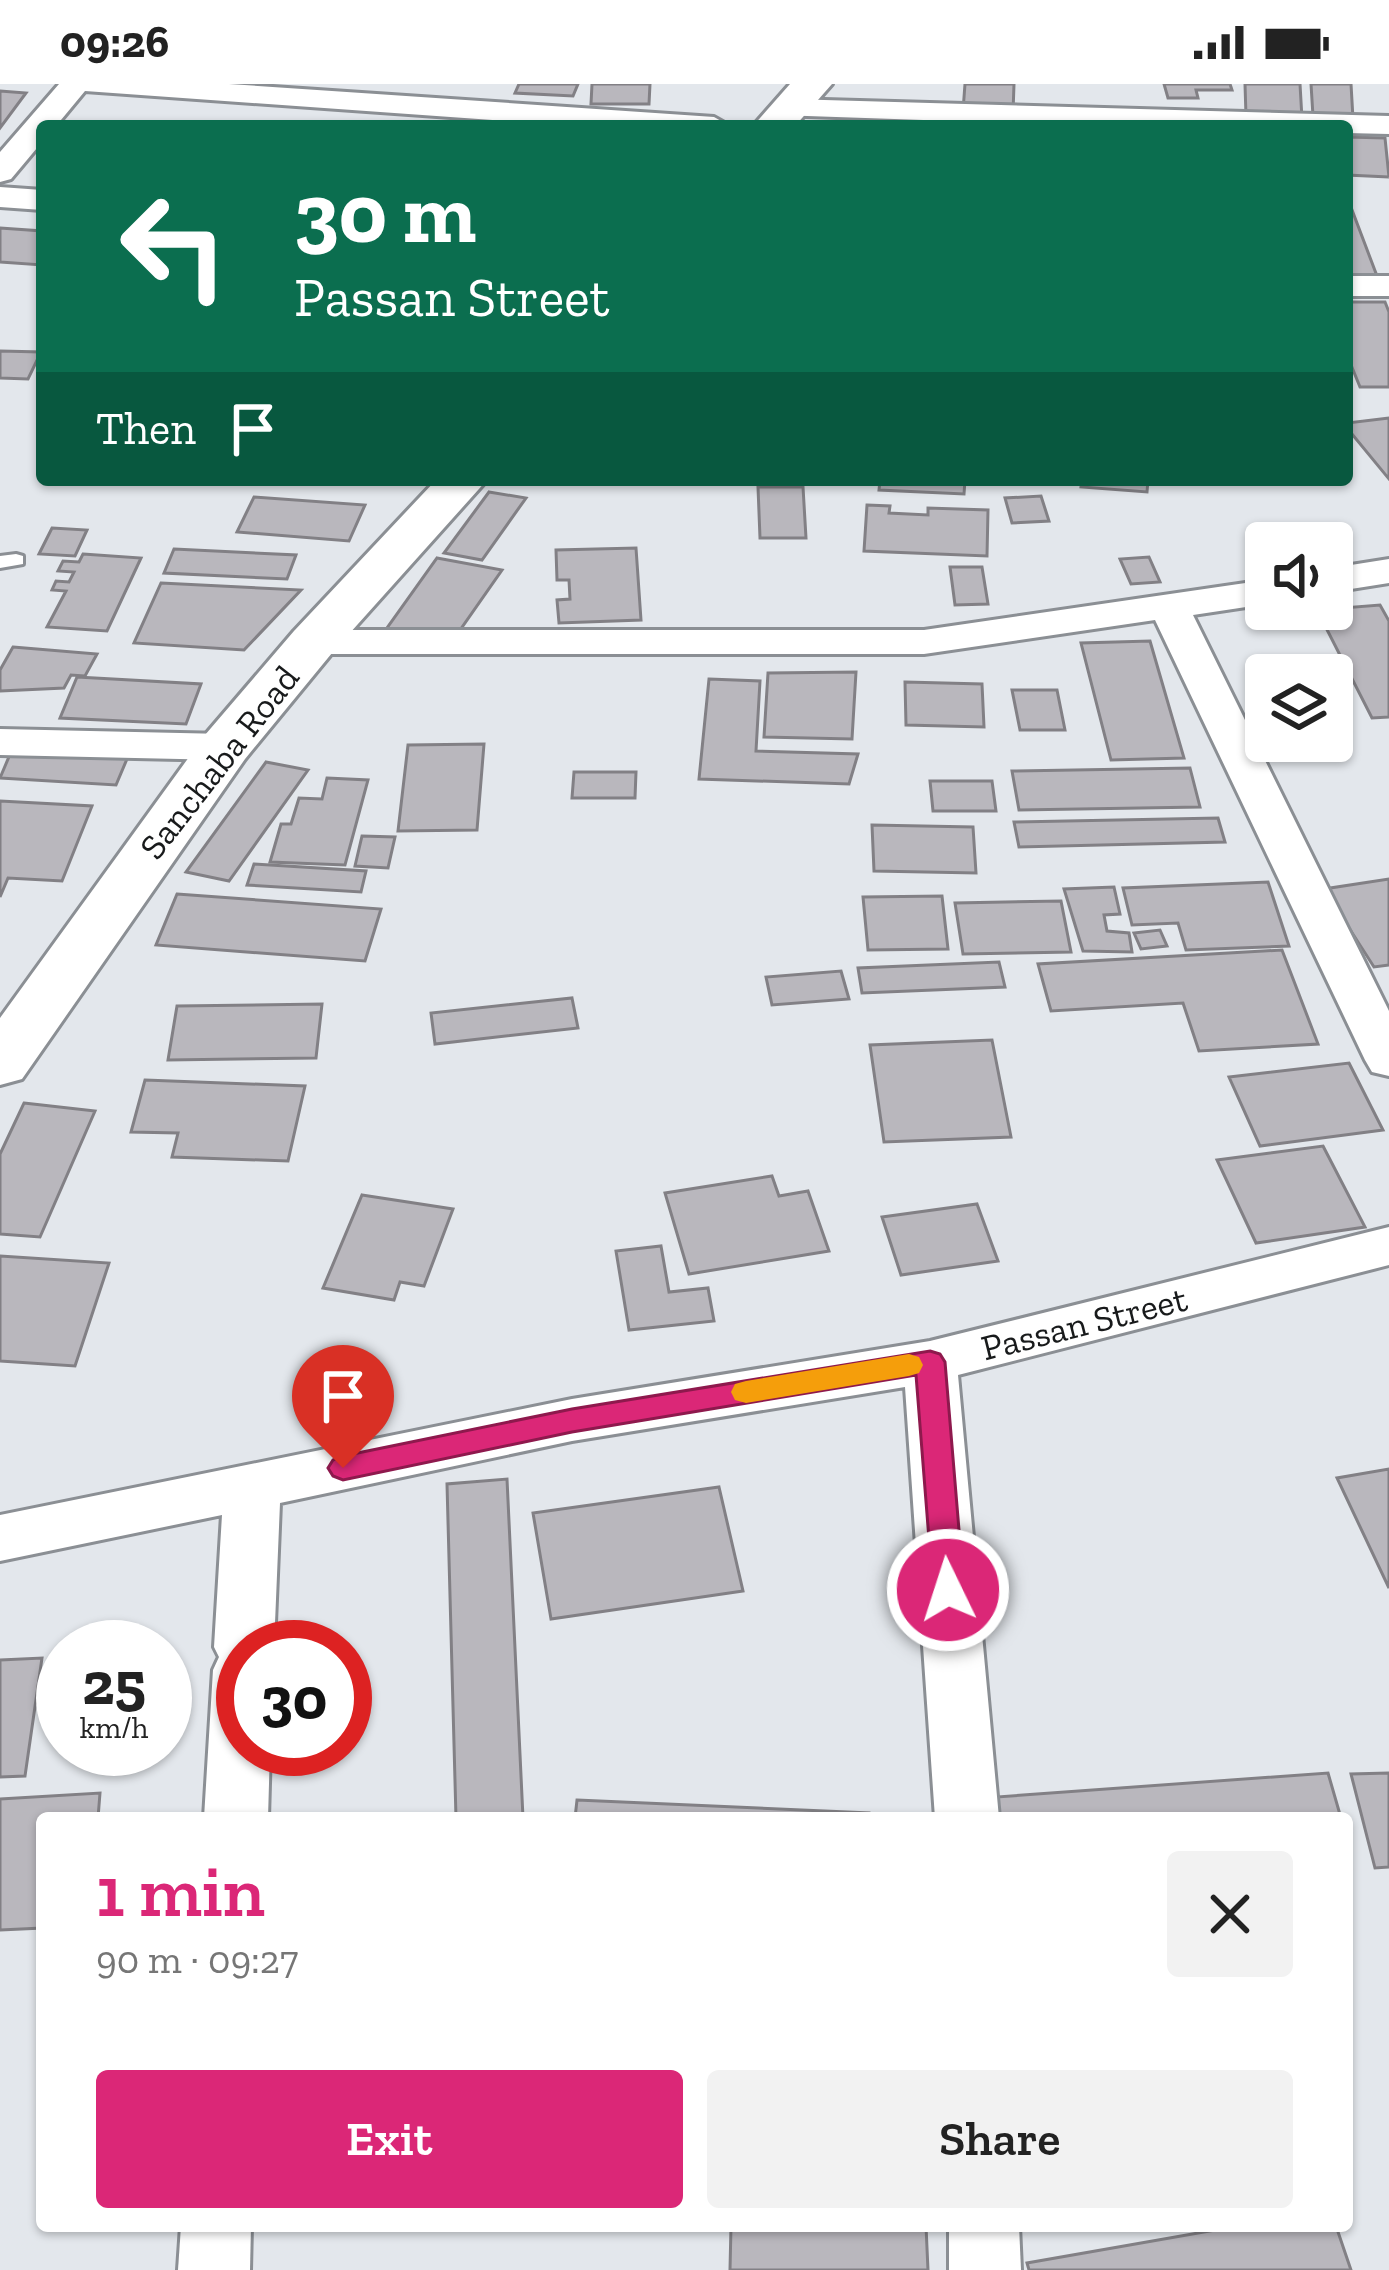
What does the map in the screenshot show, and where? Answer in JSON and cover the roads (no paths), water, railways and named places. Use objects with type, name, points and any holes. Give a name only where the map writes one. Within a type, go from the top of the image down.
[{"type":"street","points":[[44,120],[75,84]]},
{"type":"street","points":[[94,84],[597,120]]},
{"type":"street","points":[[791,106],[1232,120]]},
{"type":"street","points":[[1353,124],[1389,125]]},
{"type":"street","points":[[0,172],[36,130]]},
{"type":"street","points":[[0,197],[36,200]]},
{"type":"street","points":[[1353,286],[1389,286]]},
{"type":"street","name":"Sanchaba Road","points":[[0,1064],[225,747],[313,642],[457,486]]},
{"type":"street","points":[[1353,577],[1389,571]]},
{"type":"street","points":[[313,642],[924,642],[1245,596]]},
{"type":"street","points":[[1170,609],[1389,1060]]},
{"type":"street","points":[[0,742],[225,747]]},
{"type":"street","name":"Passan Street","points":[[0,1538],[572,1420],[930,1362],[1389,1246]]},
{"type":"street","points":[[930,1362],[967,1812]]},
{"type":"street","points":[[245,1620],[252,1487]]},
{"type":"street","points":[[236,1812],[238,1776]]},
{"type":"street","points":[[214,2270],[216,2232]]},
{"type":"street","points":[[984,2232],[985,2270]]}]
